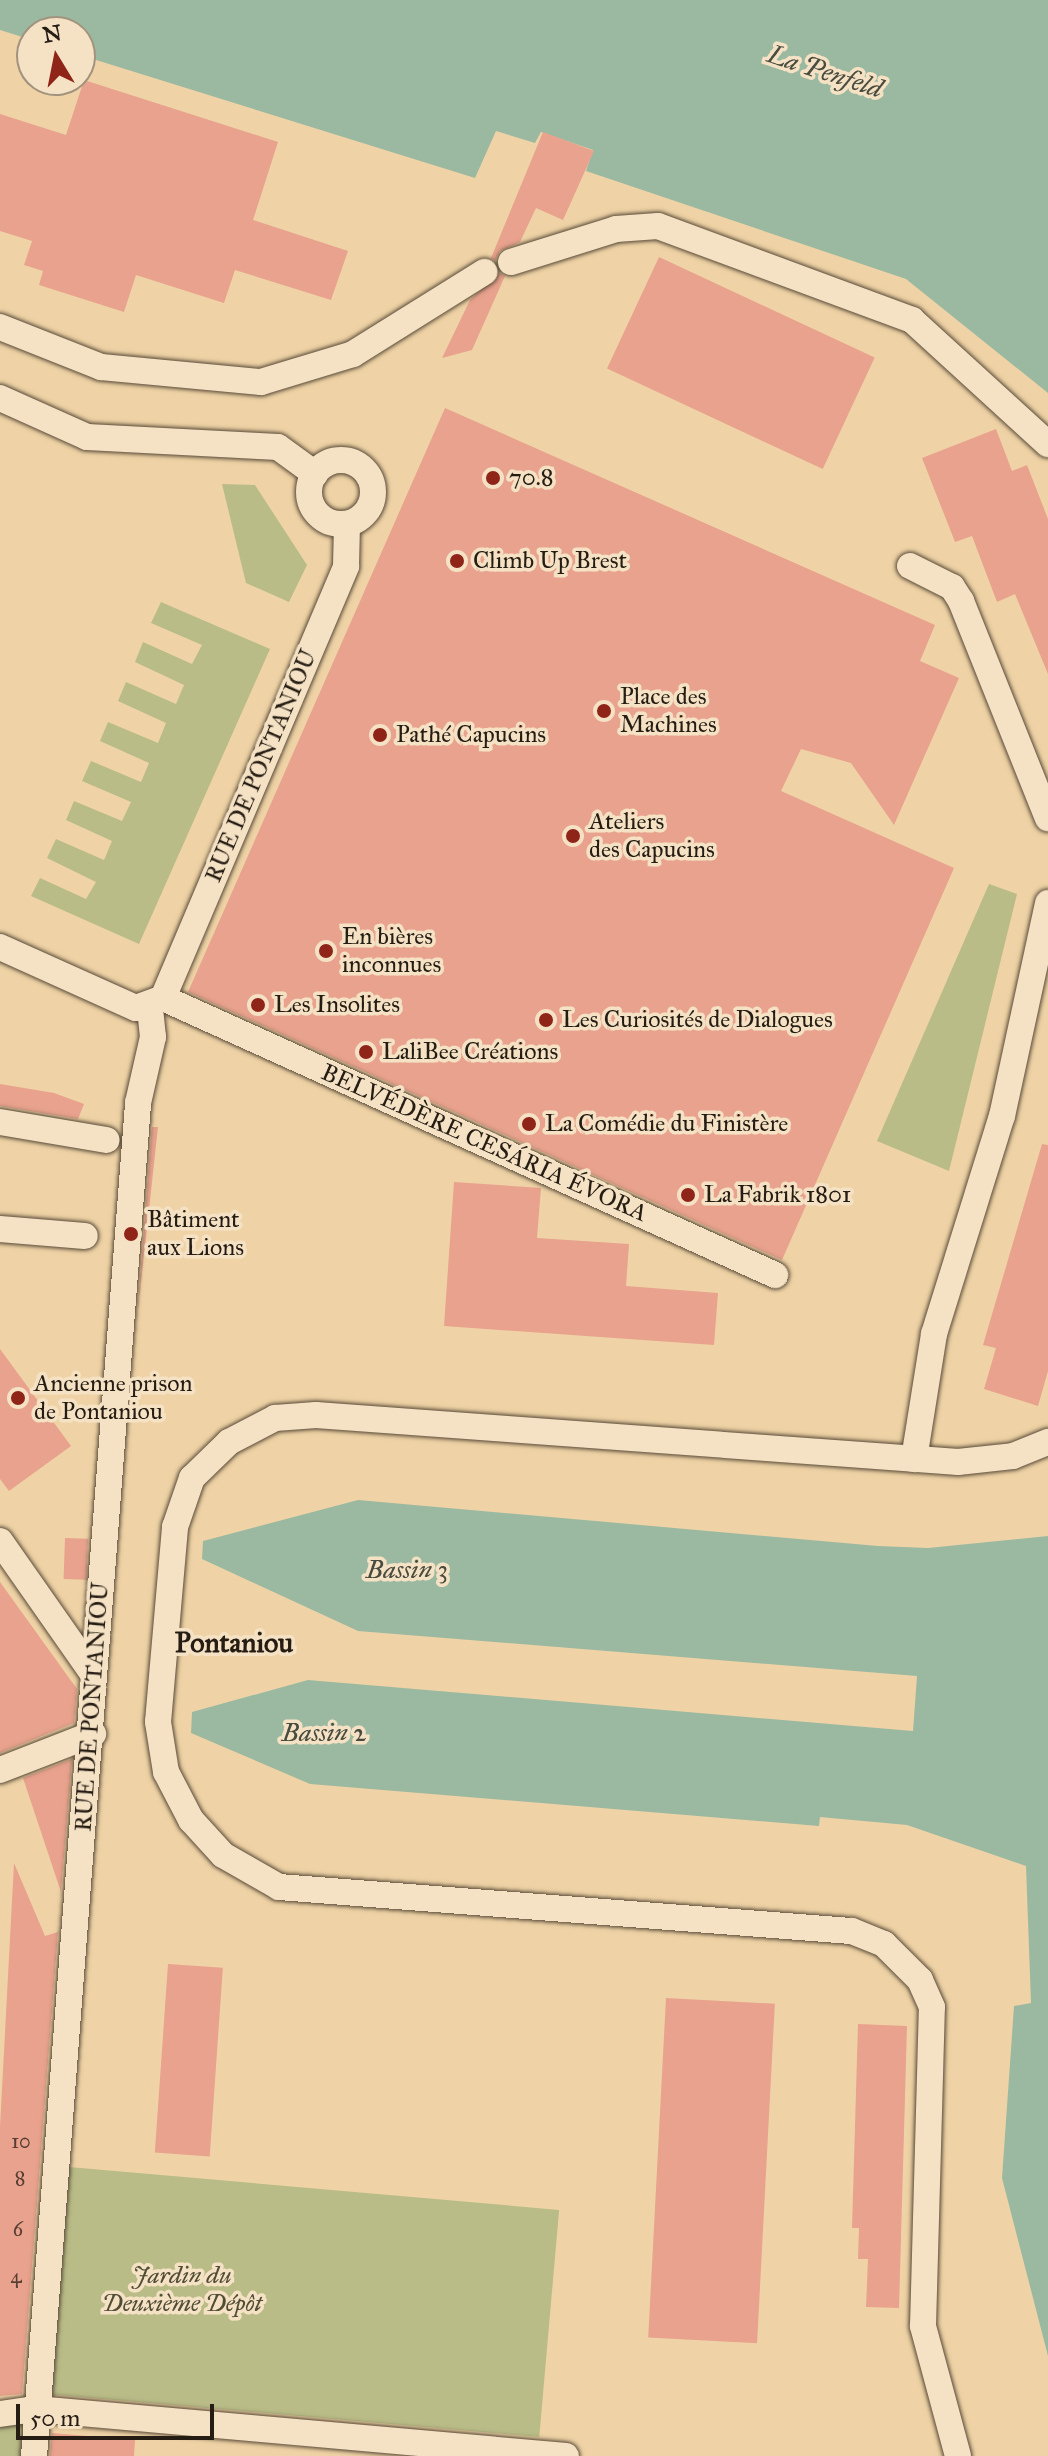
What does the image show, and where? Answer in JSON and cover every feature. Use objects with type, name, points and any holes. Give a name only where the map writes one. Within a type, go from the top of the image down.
[{"type":"street","points":[[511,262],[616,229],[658,226],[912,320],[1048,444]]},
{"type":"street","points":[[0,327],[101,367],[261,382],[353,354],[484,272]]},
{"type":"street","points":[[0,398],[87,437],[278,447],[315,474]]},
{"type":"street","points":[[341,460],[368,474],[371,505],[347,524],[326,521],[312,505],[315,474],[341,460]]},
{"type":"street","name":"RUE DE PONTANIOU","points":[[34,2456],[93,1734],[93,1674],[138,1103],[153,1037],[157,1003],[346,566],[347,524]]},
{"type":"street","points":[[910,566],[952,587],[961,601],[1048,818]]},
{"type":"street","points":[[914,1459],[934,1334],[1002,1116],[1048,903]]},
{"type":"street","name":"BELVÉDÈRE CESÁRIA ÉVORA","points":[[0,947],[136,1008],[157,1003],[775,1275]]},
{"type":"street","points":[[0,1122],[106,1140]]},
{"type":"street","points":[[0,1229],[85,1236]]},
{"type":"street","points":[[958,2456],[923,2326],[932,2007],[920,1980],[884,1944],[851,1931],[279,1887],[223,1855],[191,1820],[166,1772],[158,1722],[175,1527],[192,1478],[229,1442],[275,1418],[316,1415],[914,1459],[1013,1456],[1048,1442]]},
{"type":"street","points":[[0,1541],[93,1674]]},
{"type":"street","points":[[0,1770],[93,1734]]},
{"type":"street","points":[[0,2414],[36,2409],[566,2456]]},
{"type":"green space","points":[[222,484],[255,485],[307,565],[289,602],[246,583]]},
{"type":"green space","points":[[161,602],[270,649],[139,944],[31,896],[40,878],[86,899],[96,882],[47,858],[56,839],[104,860],[112,841],[66,820],[74,801],[122,821],[131,802],[82,781],[91,761],[141,782],[149,763],[100,741],[108,722],[158,743],[166,723],[118,701],[126,682],[176,704],[184,685],[135,662],[143,642],[192,664],[202,645],[151,623]]},
{"type":"green space","points":[[989,884],[1017,894],[949,1171],[877,1141]]},
{"type":"green space","name":"Jardin du Deuxième Dépôt","points":[[69,2167],[559,2210],[539,2437],[49,2394]]},
{"type":"green space","points":[[0,2420],[25,2422],[22,2456],[0,2456]]},
{"type":"water","name":"La Penfeld","points":[[0,0],[1048,0],[1048,393],[906,279],[586,171],[593,150],[541,132],[535,143],[496,131],[475,178],[96,60],[96,16],[16,16],[16,35],[0,30]]},
{"type":"water","points":[[358,1500],[878,1546],[928,1548],[1048,1536],[1048,2356],[1002,2178],[1014,2006],[1031,2003],[1026,1866],[907,1825],[820,1817],[819,1826],[310,1784],[191,1733],[192,1712],[308,1680],[913,1731],[917,1676],[358,1631],[202,1559],[203,1541]]},
{"type":"building","points":[[96,84],[278,142],[253,220],[348,251],[331,300],[235,270],[224,303],[136,275],[124,312],[39,285],[43,271],[24,265],[32,241],[0,231],[0,114],[66,135],[79,96],[96,96]]},
{"type":"building","points":[[543,132],[594,151],[563,220],[536,208],[520,242],[500,251],[495,261],[491,258]]},
{"type":"building","points":[[659,257],[875,358],[823,469],[607,368]]},
{"type":"building","points":[[500,273],[505,276],[472,350],[442,358],[470,300]]},
{"type":"building","name":"Ateliers des Capucins","points":[[445,408],[935,625],[920,661],[959,678],[894,825],[851,763],[801,749],[781,791],[954,868],[782,1260],[188,992]]},
{"type":"building","points":[[996,429],[1012,471],[1027,465],[1048,519],[1048,674],[1015,594],[997,602],[972,536],[955,542],[922,458]]},
{"type":"building","points":[[0,1084],[54,1093],[84,1104],[78,1119],[0,1106]]},
{"type":"building","points":[[152,1127],[158,1127],[137,1319]]},
{"type":"building","points":[[1042,1144],[1048,1145],[1048,1371],[1038,1406],[984,1389],[996,1348],[983,1345]]},
{"type":"building","points":[[454,1182],[541,1188],[537,1238],[629,1244],[626,1286],[718,1293],[714,1345],[444,1326]]},
{"type":"building","name":"Ancienne prison de Pontaniou","points":[[0,1349],[71,1446],[9,1491],[0,1479]]},
{"type":"building","points":[[65,1538],[88,1539],[87,1580],[64,1579]]},
{"type":"building","points":[[0,1582],[77,1689],[74,1723],[0,1753]]},
{"type":"building","points":[[72,1759],[61,1892],[23,1778]]},
{"type":"building","points":[[14,1863],[45,1936],[58,1932],[22,2394],[0,2396],[0,2127]]},
{"type":"building","points":[[168,1964],[223,1968],[210,2156],[155,2153]]},
{"type":"building","points":[[666,1998],[775,2004],[757,2343],[648,2338]]},
{"type":"building","points":[[858,2024],[907,2026],[899,2308],[866,2307],[868,2259],[858,2259],[859,2228],[852,2228]]},
{"type":"building","points":[[52,2433],[135,2440],[134,2456],[50,2456]]},
{"type":"place","name":"70.8","points":[[493,478]]},
{"type":"place","name":"Climb Up Brest","points":[[457,561]]},
{"type":"place","name":"Place des Machines","points":[[604,711]]},
{"type":"place","name":"Pathé Capucins","points":[[380,735]]},
{"type":"place","name":"Ateliers des Capucins","points":[[573,836]]},
{"type":"place","name":"En bières inconnues","points":[[326,951]]},
{"type":"place","name":"Les Insolites","points":[[258,1005]]},
{"type":"place","name":"Les Curiosités de Dialogues","points":[[546,1020]]},
{"type":"place","name":"LaliBee Créations","points":[[366,1052]]},
{"type":"place","name":"La Comédie du Finistère","points":[[529,1124]]},
{"type":"place","name":"La Fabrik 1801","points":[[688,1195]]},
{"type":"place","name":"Bâtiment aux Lions","points":[[131,1234]]},
{"type":"place","name":"Ancienne prison de Pontaniou","points":[[18,1398]]},
{"type":"district","name":"Pontaniou","points":[[234,1643]]},
{"type":"water label","name":"Bassin 3","points":[[407,1570]]},
{"type":"water label","name":"Bassin 2","points":[[324,1733]]}]
